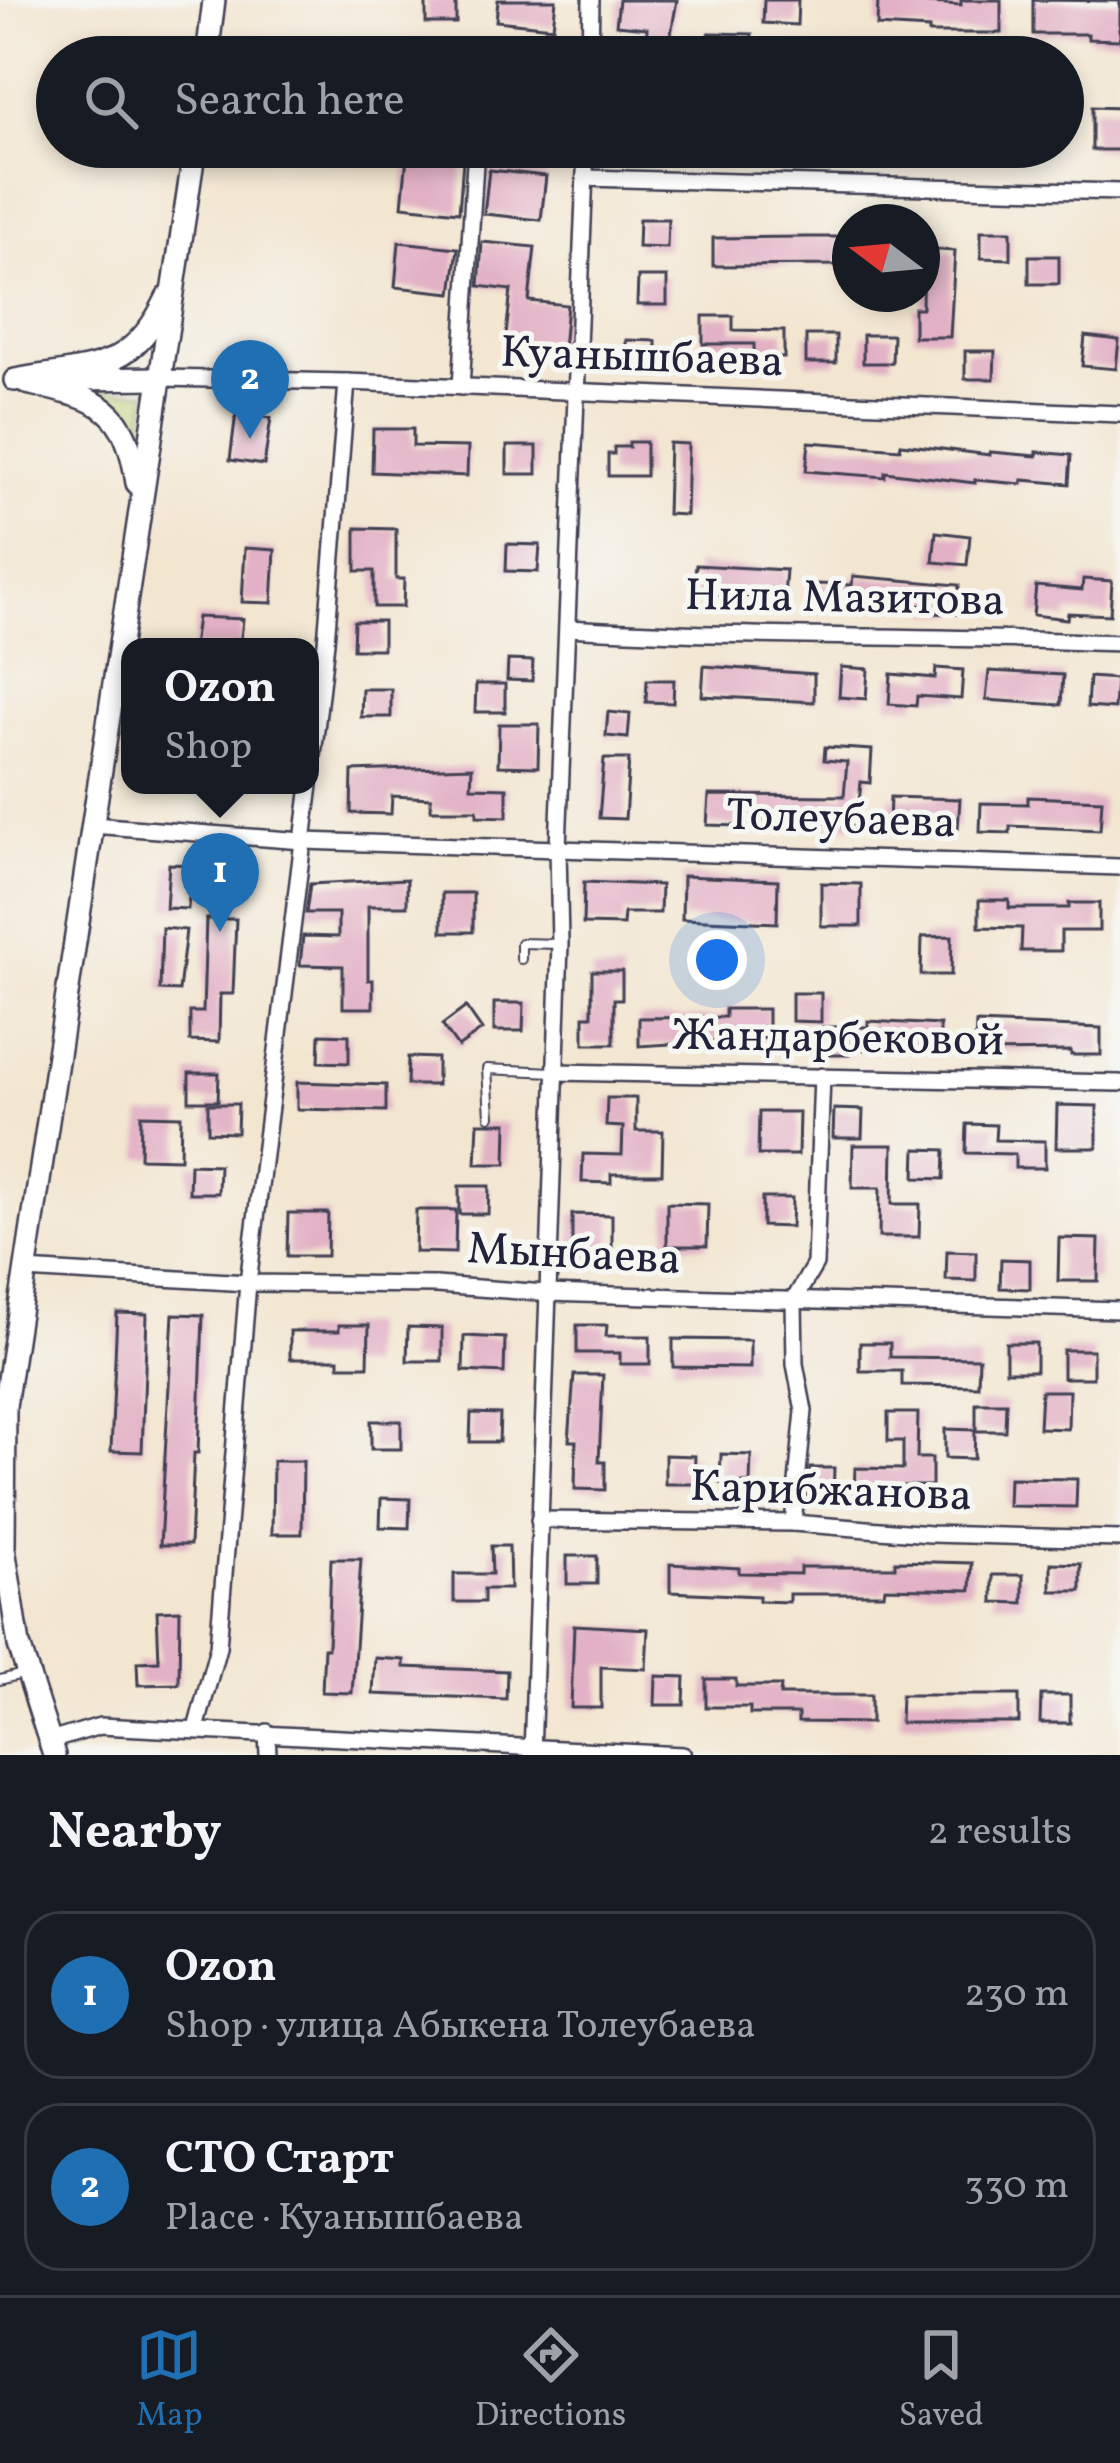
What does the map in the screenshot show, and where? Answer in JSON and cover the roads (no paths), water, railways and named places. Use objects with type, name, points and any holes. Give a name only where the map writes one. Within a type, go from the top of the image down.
[{"type":"main road","points":[[210,36],[214,0]]},
{"type":"main road","points":[[52,1748],[19,1645],[4,1548],[3,1406],[192,168]]},
{"type":"main road","points":[[8,380],[111,362],[132,351],[152,331],[178,276]]},
{"type":"main road","points":[[8,380],[162,378]]},
{"type":"main road","points":[[8,380],[85,396],[115,416],[132,452],[140,506]]},
{"type":"street","points":[[591,36],[592,0]]},
{"type":"street","points":[[461,387],[475,168]]},
{"type":"street","points":[[533,1752],[560,944],[558,847],[585,168]]},
{"type":"street","points":[[585,178],[1120,193]]},
{"type":"street","name":"Куанышбаева","points":[[162,378],[1120,414]]},
{"type":"street","points":[[319,704],[347,382]]},
{"type":"street","name":"Нила Мазитова","points":[[568,628],[1120,643]]},
{"type":"street","points":[[196,1729],[218,1647],[248,1283],[309,794]]},
{"type":"street","name":"Толеубаева","points":[[92,825],[303,842],[1120,867]]},
{"type":"street","name":"Жандарбековой","points":[[555,1072],[1120,1083]]},
{"type":"street","points":[[793,1523],[805,1411],[795,1364],[794,1300],[815,1264],[821,1076]]},
{"type":"street","name":"Мынбаева","points":[[25,1270],[248,1283],[436,1285],[546,1294],[1120,1310]]},
{"type":"street","name":"Карибжанова","points":[[539,1520],[793,1523],[930,1534],[1120,1539]]},
{"type":"street","points":[[52,1748],[100,1726],[267,1732],[533,1752],[683,1755]]},
{"type":"street","points":[[267,1732],[268,1755]]},
{"type":"lane","points":[[521,959],[521,943],[560,944]]},
{"type":"lane","points":[[490,1116],[487,1070],[555,1072]]},
{"type":"lane","points":[[0,1679],[28,1672]]},
{"type":"place","name":"СТО Старт","points":[[250,439]]},
{"type":"place","name":"Ozon","points":[[220,932]]}]
